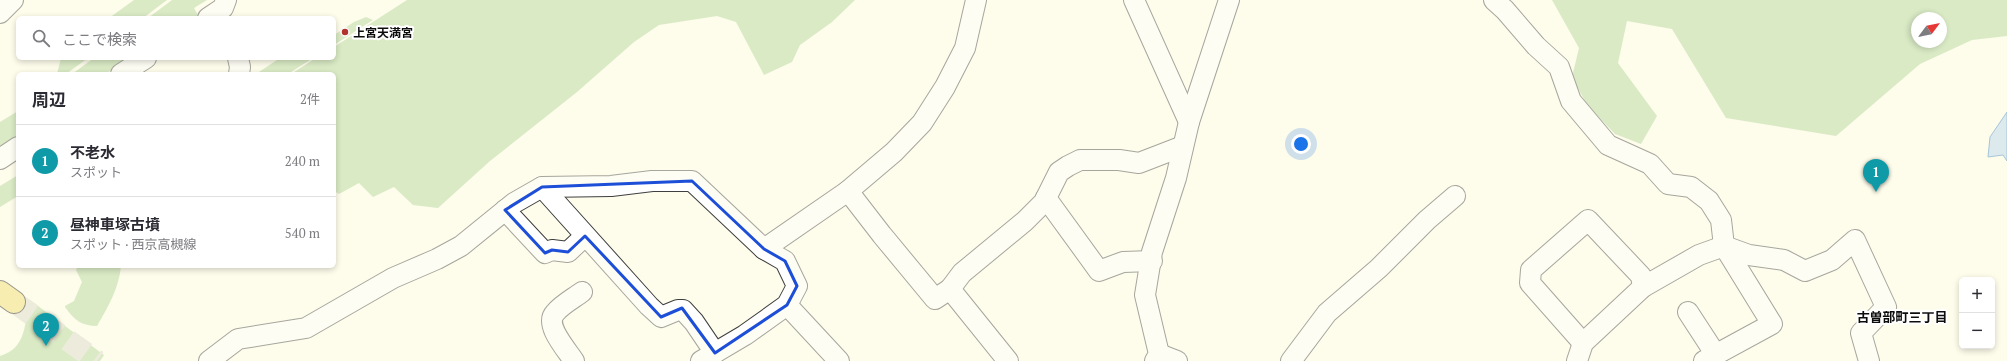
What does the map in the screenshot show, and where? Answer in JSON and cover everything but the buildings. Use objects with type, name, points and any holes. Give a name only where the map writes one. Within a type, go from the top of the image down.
[{"type":"street","points":[[0,13],[12,0]]},
{"type":"street","points":[[212,16],[223,8],[226,0]]},
{"type":"street","points":[[764,249],[848,190],[894,152],[922,123],[965,48],[976,0]]},
{"type":"street","points":[[1134,0],[1189,122]]},
{"type":"street","points":[[1177,361],[1157,358],[1145,295],[1152,262],[1152,252],[1176,178],[1189,122],[1229,0]]},
{"type":"street","points":[[1494,0],[1505,10],[1536,46],[1559,67],[1571,101],[1608,145],[1650,164],[1668,184],[1691,187],[1710,201],[1721,220],[1724,246],[1772,324],[1710,358],[1688,312]]},
{"type":"street","points":[[124,72],[143,60]]},
{"type":"street","points":[[238,60],[239,72]]},
{"type":"street","points":[[848,190],[882,236],[935,299],[950,289],[962,273],[1025,221],[1046,198],[1059,172],[1080,160],[1119,160],[1139,163],[1183,146]]},
{"type":"street","points":[[0,159],[16,148]]},
{"type":"street","points":[[209,361],[238,339],[306,328],[393,278],[438,259],[461,246],[514,203],[542,187],[611,186],[652,181],[692,181],[764,249],[785,261],[797,286],[788,305],[745,335],[708,357],[694,322],[683,310],[661,317],[649,306],[542,187]]},
{"type":"street","points":[[1291,361],[1327,314],[1384,264],[1427,220],[1455,196]]},
{"type":"street","points":[[1046,198],[1099,271],[1123,262],[1152,262]]},
{"type":"street","points":[[505,210],[545,254],[552,250],[568,252],[586,236]]},
{"type":"street","points":[[1644,287],[1641,276],[1588,220],[1530,270],[1530,283],[1580,352],[1644,287],[1699,255],[1724,246],[1749,255],[1784,260],[1805,271],[1832,260],[1855,240],[1886,307],[1861,333],[1868,361]]},
{"type":"street","points":[[950,289],[1008,361]]},
{"type":"street","points":[[574,361],[551,327],[551,319],[555,312],[582,292]]},
{"type":"street","points":[[788,305],[839,361]]},
{"type":"highlighted area","points":[[692,181],[764,249],[785,261],[797,286],[787,305],[715,353],[682,308],[661,317],[585,236],[568,252],[552,250],[545,253],[505,210],[542,187]]},
{"type":"green space","points":[[134,0],[167,0],[146,16],[112,16]]},
{"type":"green space","points":[[172,0],[207,0],[194,8],[198,15],[197,16],[151,16]]},
{"type":"green space","points":[[407,0],[855,0],[832,22],[800,45],[792,62],[764,75],[736,22],[717,16],[659,25],[634,42],[577,92],[490,161],[438,208],[413,205],[394,187],[373,197],[359,183],[339,194],[336,192],[336,72],[294,72],[313,60],[336,60],[336,46]]},
{"type":"green space","points":[[1552,0],[2007,0],[2007,36],[1972,40],[1920,64],[1836,136],[1726,118],[1672,29],[1627,21],[1618,63],[1657,116],[1641,144],[1615,134],[1587,105],[1572,77],[1579,48]]},
{"type":"green space","points":[[366,17],[373,20],[336,44],[336,34],[354,22]]},
{"type":"green space","points":[[60,60],[85,60],[69,72],[58,72]]},
{"type":"green space","points":[[91,60],[128,60],[108,72],[75,72]]},
{"type":"green space","points":[[277,60],[310,60],[291,72],[259,72]]},
{"type":"green space","points":[[16,112],[16,138],[0,150],[0,122]]},
{"type":"green space","points":[[16,176],[16,197],[0,207],[0,186]]},
{"type":"green space","points":[[77,268],[121,268],[115,290],[97,326],[87,325],[79,321],[65,307],[74,301],[82,282],[76,270]]},
{"type":"green space","points":[[30,300],[104,355],[100,361],[0,361],[0,356],[9,352],[20,341],[25,326]]},
{"type":"water","points":[[2007,112],[2007,161],[2003,155],[1988,157],[1990,137]]},
{"type":"tunnel","points":[[14,302],[97,361]]},
{"type":"place","name":"上宮天満宮","points":[[345,32]]},
{"type":"place","name":"不老水","points":[[1876,192]]},
{"type":"place","name":"昼神車塚古墳","points":[[46,346]]},
{"type":"district","name":"古曽部町三丁目","points":[[1902,317]]}]
